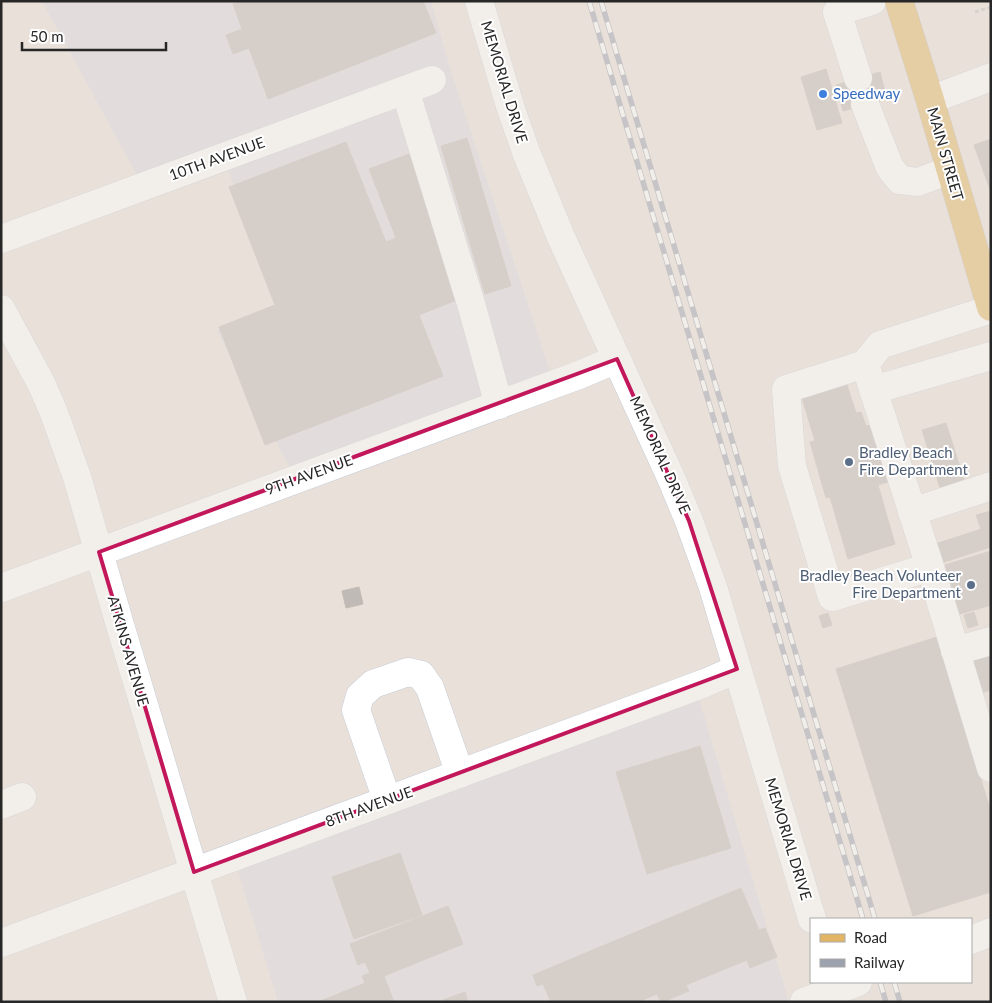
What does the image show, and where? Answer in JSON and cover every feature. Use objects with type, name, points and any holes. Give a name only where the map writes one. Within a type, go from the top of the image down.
[{"type":"main road","name":"MAIN STREET","points":[[899,1],[991,308]]},
{"type":"street","name":"MEMORIAL DRIVE","points":[[479,1],[510,106],[526,152],[561,236],[689,520],[713,587],[812,918]]},
{"type":"street","points":[[858,78],[837,12],[872,1]]},
{"type":"street","points":[[930,100],[991,77]]},
{"type":"street","name":"10TH AVENUE","points":[[1,239],[432,80]]},
{"type":"street","points":[[405,90],[472,307],[499,405]]},
{"type":"street","points":[[847,101],[890,168],[900,180],[918,182],[950,170]]},
{"type":"street","points":[[991,308],[880,346],[869,377],[930,567],[991,768]]},
{"type":"street","name":"ATKINS AVENUE","points":[[1,309],[42,386],[54,413],[77,477],[233,1002]]},
{"type":"street","points":[[930,567],[832,597],[792,466],[786,389],[991,356]]},
{"type":"street","name":"9TH AVENUE","points":[[1,588],[499,405],[617,359]]},
{"type":"street","points":[[912,512],[991,486]]},
{"type":"street","points":[[955,651],[991,641]]},
{"type":"street","name":"8TH AVENUE","points":[[1,944],[705,683],[737,669]]},
{"type":"street","points":[[387,800],[356,710],[360,696],[373,684],[408,672],[421,674],[430,688],[460,774]]},
{"type":"street","points":[[972,940],[991,932]]},
{"type":"street","points":[[804,1002],[843,988]]},
{"type":"path","points":[[975,12],[991,7]]},
{"type":"highlighted area","points":[[617,359],[689,521],[737,669],[194,872],[99,552]]},
{"type":"shaded area","points":[[42,1],[431,1],[450,68],[555,387],[297,481],[217,331],[281,308],[223,157],[145,190]]},
{"type":"shaded area","points":[[697,692],[789,1002],[278,1002],[235,861]]},
{"type":"building","points":[[240,1],[423,1],[436,33],[268,99],[249,48],[233,54],[226,35],[242,29],[233,4]]},
{"type":"building","points":[[826,69],[842,123],[817,130],[801,77]]},
{"type":"building","points":[[880,72],[887,99],[843,111],[836,85]]},
{"type":"building","points":[[467,138],[511,286],[485,294],[441,146]]},
{"type":"building","points":[[991,139],[991,192],[974,145]]},
{"type":"building","points":[[346,142],[386,242],[396,238],[369,169],[409,154],[464,297],[419,315],[443,376],[265,445],[219,327],[275,305],[229,187]]},
{"type":"building","name":"Bradley Beach Fire Department","points":[[847,385],[856,413],[861,412],[866,426],[871,425],[888,482],[878,485],[895,544],[848,559],[830,497],[826,498],[810,442],[815,441],[802,398]]},
{"type":"building","points":[[946,423],[964,480],[940,488],[922,430]]},
{"type":"building","points":[[991,511],[991,526],[981,529],[976,515]]},
{"type":"building","points":[[991,526],[991,547],[941,563],[935,544]]},
{"type":"building","name":"Bradley Beach Volunteer Fire Department","points":[[991,551],[991,605],[960,614],[945,565]]},
{"type":"building","points":[[359,587],[363,604],[346,608],[342,591]]},
{"type":"building","points":[[974,612],[978,625],[968,628],[964,615]]},
{"type":"building","points":[[828,613],[832,625],[823,628],[819,616]]},
{"type":"building","points":[[937,637],[991,812],[991,892],[913,916],[836,669]]},
{"type":"building","points":[[991,652],[991,690],[981,693],[971,658]]},
{"type":"building","points":[[700,746],[731,848],[647,874],[616,772]]},
{"type":"building","points":[[400,853],[422,915],[354,939],[332,877]]},
{"type":"building","points":[[741,888],[759,930],[765,928],[777,957],[750,968],[747,960],[686,985],[689,991],[663,1002],[661,1002],[657,994],[638,1002],[551,1002],[543,984],[537,986],[533,975]]},
{"type":"building","points":[[448,906],[463,944],[384,976],[394,1002],[318,1002],[365,983],[362,976],[370,973],[365,962],[358,965],[350,944]]},
{"type":"building","points":[[465,992],[468,1002],[443,1002],[443,1000]]},
{"type":"railway","points":[[589,1],[863,918]]},
{"type":"railway","points":[[601,1],[875,918]]},
{"type":"railway","points":[[880,983],[886,1002]]},
{"type":"railway","points":[[894,983],[900,1002]]},
{"type":"place","name":"Speedway","points":[[823,94]]},
{"type":"place","name":"Bradley Beach Fire Department","points":[[849,462]]},
{"type":"place","name":"Bradley Beach Volunteer Fire Department","points":[[971,585]]}]
